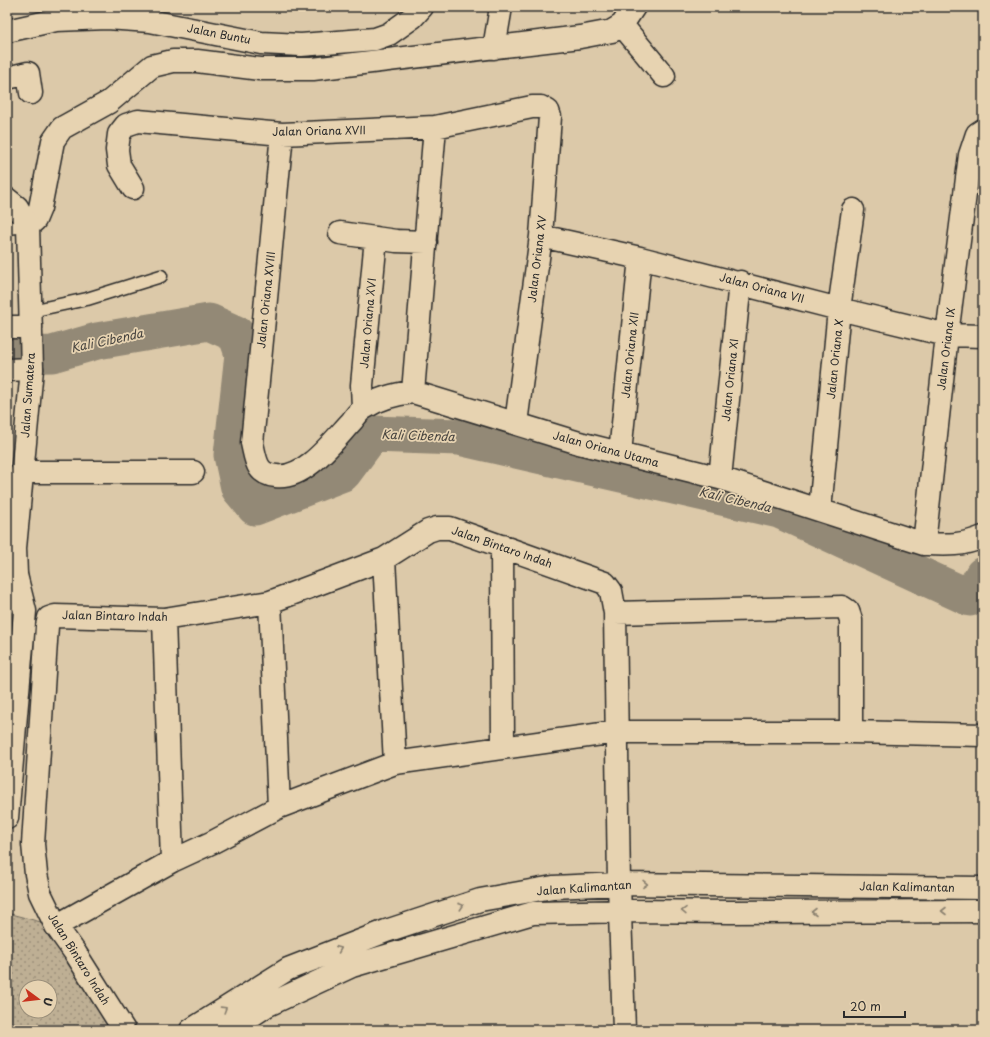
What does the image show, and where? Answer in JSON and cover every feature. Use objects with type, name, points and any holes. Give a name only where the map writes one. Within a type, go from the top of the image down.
[{"type":"street","name":"Jalan Buntu","points":[[7,31],[56,20],[107,18],[150,21],[261,43],[301,45],[375,39],[389,34],[413,17],[422,7]]},
{"type":"street","points":[[494,48],[501,7]]},
{"type":"street","points":[[17,227],[35,220],[40,208],[53,141],[62,128],[109,102],[152,66],[173,61],[197,61],[260,69],[313,69],[580,37],[623,21],[664,76]]},
{"type":"street","points":[[7,78],[28,74],[31,94]]},
{"type":"street","name":"Jalan Oriana XVII","points":[[133,188],[119,165],[117,150],[119,134],[126,125],[138,121],[282,134],[435,128],[532,107]]},
{"type":"street","name":"Jalan Oriana XV","points":[[516,423],[541,236],[550,117],[548,111],[541,107],[532,107]]},
{"type":"street","points":[[413,392],[435,128]]},
{"type":"street","name":"Jalan Oriana IX","points":[[924,544],[947,335],[970,155],[972,144],[977,134],[983,130]]},
{"type":"street","name":"Jalan Oriana XVIII","points":[[257,465],[252,443],[282,134]]},
{"type":"street","name":"Jalan Sumatera","points":[[7,199],[17,207],[17,227],[31,323],[32,364],[15,548],[16,575],[13,607],[7,818]]},
{"type":"street","name":"Jalan Oriana X","points":[[820,510],[840,310],[853,210]]},
{"type":"street","points":[[340,233],[376,238],[426,242]]},
{"type":"street","name":"Jalan Oriana VII","points":[[541,236],[740,282],[840,310],[947,335],[983,336]]},
{"type":"street","name":"Jalan Oriana XVI","points":[[363,408],[362,386],[376,238]]},
{"type":"street","name":"Jalan Oriana XII","points":[[620,453],[640,258]]},
{"type":"street","name":"Jalan Oriana XI","points":[[720,478],[740,282]]},
{"type":"street","points":[[7,327],[31,323]]},
{"type":"street","points":[[7,370],[32,364]]},
{"type":"street","name":"Jalan Oriana Utama","points":[[257,465],[267,475],[280,477],[299,471],[316,460],[363,408],[390,395],[413,392],[579,443],[720,478],[924,544],[957,545],[968,543],[983,537]]},
{"type":"street","points":[[21,472],[193,472]]},
{"type":"street","name":"Jalan Bintaro Indah","points":[[124,1030],[76,954],[56,926],[40,893],[36,874],[33,844],[47,626],[49,618],[55,616],[164,619],[270,602],[384,559],[428,531],[437,528],[450,528],[605,583],[611,591],[615,613]]},
{"type":"street","points":[[502,546],[503,747]]},
{"type":"street","points":[[384,559],[395,763]]},
{"type":"street","points":[[270,602],[279,807]]},
{"type":"street","points":[[624,1030],[619,884],[615,613],[842,607],[848,611],[851,620],[851,732]]},
{"type":"street","points":[[164,619],[172,861]]},
{"type":"street","points":[[56,926],[172,861],[213,842],[279,807],[395,763],[616,732],[851,732],[983,735]]},
{"type":"street","name":"Jalan Kalimantan","points":[[191,1030],[288,969],[386,930],[480,900],[553,888],[619,884],[983,888]]},
{"type":"street","name":"Jalan Kalimantan","points":[[230,1030],[266,1006],[352,966],[533,913],[620,911],[983,911]]},
{"type":"lane","points":[[31,323],[86,299],[160,276]]},
{"type":"shaded area","points":[[7,913],[56,926],[123,1030],[7,1030]]},
{"type":"waterway","name":"Kali Cibenda","points":[[7,355],[52,354],[97,341],[209,322],[236,334],[243,354],[232,455],[239,488],[255,507],[343,473],[372,434],[459,437],[779,510],[970,598],[983,575]]}]
